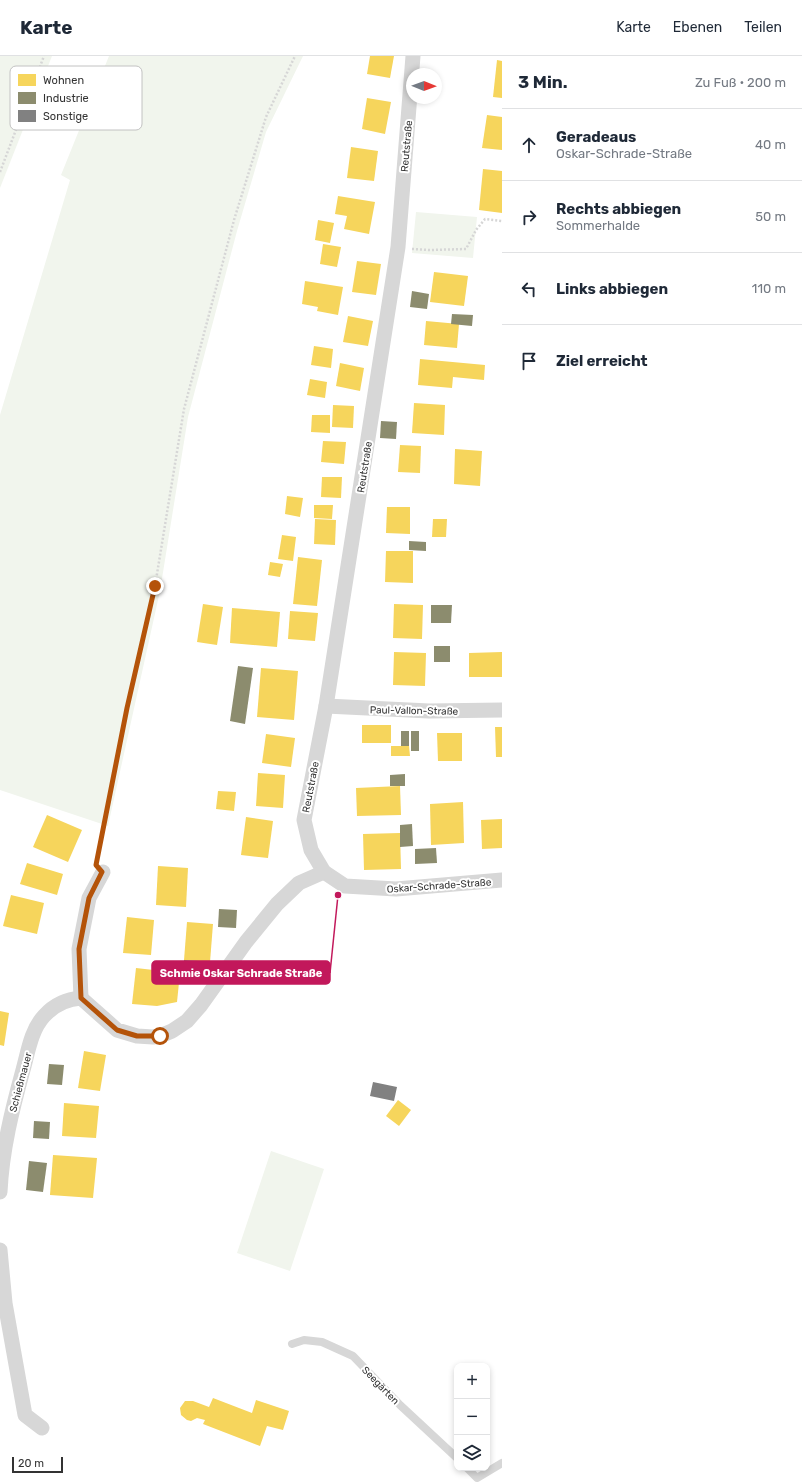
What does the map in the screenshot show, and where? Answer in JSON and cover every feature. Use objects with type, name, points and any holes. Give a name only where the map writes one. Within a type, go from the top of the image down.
[{"type":"street","name":"Reutstraße","points":[[324,872],[311,850],[304,820],[326,706],[398,247],[413,56]]},
{"type":"street","name":"Paul-Vallon-Straße","points":[[326,706],[429,711],[502,710]]},
{"type":"street","points":[[102,872],[89,898],[79,949],[81,998],[117,1030],[137,1036],[153,1037],[172,1031],[188,1021],[246,942],[277,904],[299,883],[324,872]]},
{"type":"street","name":"Oskar-Schrade-Straße","points":[[324,872],[345,886],[396,889],[502,880]]},
{"type":"street","name":"Schießmauer","points":[[0,1192],[1,1168],[9,1122],[32,1035],[43,1017],[53,1008],[62,1002],[81,998]]},
{"type":"street","points":[[0,1250],[5,1303],[25,1415],[42,1428]]},
{"type":"lane","name":"Seegärten","points":[[292,1344],[304,1340],[322,1342],[353,1356],[400,1405],[454,1455]]},
{"type":"lane","points":[[469,1471],[474,1481],[502,1463]]},
{"type":"path","points":[[40,66],[44,56]]},
{"type":"path","points":[[102,872],[96,865],[127,708],[155,586],[184,409],[234,220],[266,117],[295,56]]},
{"type":"path","points":[[0,172],[16,130]]},
{"type":"path","points":[[398,247],[430,250],[466,249],[476,230],[485,219],[502,220]]},
{"type":"shaded area","points":[[0,56],[52,56],[48,66],[10,66],[10,130],[23,130],[0,188]]},
{"type":"shaded area","points":[[109,56],[303,56],[266,132],[237,231],[188,417],[160,591],[108,826],[0,790],[0,415],[70,180],[61,175],[79,130],[142,130],[142,66],[105,66]]},
{"type":"shaded area","points":[[416,212],[477,217],[473,258],[412,253]]},
{"type":"shaded area","points":[[271,1151],[324,1169],[290,1271],[237,1253]]},
{"type":"building: Wohnen","points":[[370,56],[394,56],[390,78],[367,74]]},
{"type":"building: Wohnen","points":[[497,60],[502,61],[502,98],[493,97]]},
{"type":"building: Wohnen","points":[[367,98],[391,102],[385,134],[362,129]]},
{"type":"building: Wohnen","points":[[487,115],[502,117],[502,150],[482,148]]},
{"type":"building: Wohnen","points":[[351,147],[378,151],[374,181],[347,178]]},
{"type":"building: Wohnen","points":[[483,169],[502,171],[502,213],[479,210]]},
{"type":"building: Wohnen","points":[[338,196],[375,202],[369,234],[344,229],[347,216],[335,214]]},
{"type":"building: Wohnen","points":[[318,220],[334,223],[330,243],[315,240]]},
{"type":"building: Wohnen","points":[[323,244],[341,247],[337,267],[320,264]]},
{"type":"building: Wohnen","points":[[357,261],[381,264],[376,295],[352,292]]},
{"type":"building: Wohnen","points":[[434,272],[468,276],[464,306],[430,302]]},
{"type":"building: Wohnen","points":[[305,281],[343,287],[338,315],[317,311],[318,307],[302,304]]},
{"type":"building: Wohnen","points":[[348,316],[373,321],[368,346],[343,342]]},
{"type":"building: Wohnen","points":[[426,321],[459,324],[457,348],[424,345]]},
{"type":"building: Wohnen","points":[[314,346],[333,349],[331,368],[311,365]]},
{"type":"building: Wohnen","points":[[420,359],[485,365],[484,380],[453,377],[452,388],[418,385]]},
{"type":"building: Wohnen","points":[[340,363],[364,368],[360,391],[336,386]]},
{"type":"building: Wohnen","points":[[310,379],[327,382],[325,398],[307,395]]},
{"type":"building: Wohnen","points":[[414,403],[445,405],[444,435],[412,433]]},
{"type":"building: Wohnen","points":[[333,405],[354,406],[353,428],[332,427]]},
{"type":"building: Wohnen","points":[[312,415],[330,415],[330,433],[311,432]]},
{"type":"building: Wohnen","points":[[323,441],[346,442],[344,464],[321,462]]},
{"type":"building: Wohnen","points":[[400,445],[421,446],[420,473],[398,472]]},
{"type":"building: Wohnen","points":[[455,449],[482,451],[480,486],[454,484]]},
{"type":"building: Wohnen","points":[[322,477],[342,477],[341,498],[321,497]]},
{"type":"building: Wohnen","points":[[287,496],[303,498],[300,517],[285,514]]},
{"type":"building: Wohnen","points":[[314,505],[333,505],[332,519],[314,518]]},
{"type":"building: Wohnen","points":[[387,507],[410,507],[410,534],[386,533]]},
{"type":"building: Wohnen","points":[[315,519],[336,520],[335,545],[314,544]]},
{"type":"building: Wohnen","points":[[433,519],[447,519],[446,537],[432,537]]},
{"type":"building: Wohnen","points":[[282,535],[296,537],[293,561],[278,559]]},
{"type":"building: Wohnen","points":[[386,551],[413,551],[413,583],[385,582]]},
{"type":"building: Wohnen","points":[[298,557],[322,560],[317,606],[293,604]]},
{"type":"building: Wohnen","points":[[270,562],[283,564],[280,577],[268,575]]},
{"type":"building: Wohnen","points":[[203,604],[223,607],[217,645],[197,642]]},
{"type":"building: Wohnen","points":[[394,604],[423,605],[422,639],[393,638]]},
{"type":"building: Wohnen","points":[[232,608],[280,612],[277,647],[230,643]]},
{"type":"building: Wohnen","points":[[290,611],[318,613],[315,641],[288,639]]},
{"type":"building: Wohnen","points":[[394,652],[426,653],[425,686],[393,685]]},
{"type":"building: Wohnen","points":[[502,652],[502,677],[469,677],[469,653]]},
{"type":"building: Wohnen","points":[[261,668],[298,671],[294,720],[257,717]]},
{"type":"building: Wohnen","points":[[362,725],[391,725],[391,743],[362,743]]},
{"type":"building: Wohnen","points":[[495,727],[502,727],[502,757],[496,757]]},
{"type":"building: Wohnen","points":[[437,733],[462,733],[462,761],[438,761]]},
{"type":"building: Wohnen","points":[[266,734],[295,738],[291,767],[262,763]]},
{"type":"building: Wohnen","points":[[391,746],[409,746],[410,756],[391,756]]},
{"type":"building: Wohnen","points":[[258,773],[285,775],[283,808],[256,806]]},
{"type":"building: Wohnen","points":[[400,786],[401,815],[357,816],[356,788]]},
{"type":"building: Wohnen","points":[[218,791],[236,792],[234,811],[216,809]]},
{"type":"building: Wohnen","points":[[463,802],[464,843],[431,845],[430,804]]},
{"type":"building: Wohnen","points":[[47,815],[82,830],[68,862],[33,847]]},
{"type":"building: Wohnen","points":[[246,817],[273,821],[268,858],[241,855]]},
{"type":"building: Wohnen","points":[[502,819],[502,848],[482,849],[481,820]]},
{"type":"building: Wohnen","points":[[400,833],[401,869],[364,870],[363,834]]},
{"type":"building: Wohnen","points":[[27,863],[63,874],[57,895],[20,884]]},
{"type":"building: Wohnen","points":[[158,866],[188,868],[186,907],[156,905]]},
{"type":"building: Wohnen","points":[[11,895],[44,903],[37,934],[3,926]]},
{"type":"building: Wohnen","points":[[127,917],[154,920],[151,955],[123,953]]},
{"type":"building: Wohnen","points":[[187,922],[213,924],[210,962],[184,960]]},
{"type":"building: Wohnen","points":[[136,968],[180,973],[177,1002],[157,1006],[132,1004]]},
{"type":"building: Wohnen","points":[[0,1011],[9,1013],[4,1046],[0,1045]]},
{"type":"building: Wohnen","points":[[84,1051],[106,1055],[100,1091],[78,1088]]},
{"type":"building: Wohnen","points":[[398,1100],[411,1110],[399,1126],[386,1116]]},
{"type":"building: Wohnen","points":[[64,1103],[99,1106],[96,1138],[62,1136]]},
{"type":"building: Wohnen","points":[[53,1155],[97,1158],[93,1198],[50,1195]]},
{"type":"building: Wohnen","points":[[213,1398],[252,1413],[256,1400],[289,1411],[283,1430],[267,1426],[260,1446],[203,1424],[205,1420],[197,1418],[191,1421],[187,1420],[181,1415],[180,1408],[185,1401],[193,1401],[209,1407]]},
{"type":"building: Industrie","points":[[412,291],[429,294],[427,309],[410,307]]},
{"type":"building: Industrie","points":[[452,314],[473,315],[472,326],[451,324]]},
{"type":"building: Industrie","points":[[381,421],[397,422],[396,439],[380,438]]},
{"type":"building: Industrie","points":[[409,541],[426,542],[426,551],[409,550]]},
{"type":"building: Industrie","points":[[431,605],[452,605],[451,623],[431,623]]},
{"type":"building: Industrie","points":[[434,646],[450,646],[450,662],[434,662]]},
{"type":"building: Industrie","points":[[238,666],[253,668],[245,724],[230,721]]},
{"type":"building: Industrie","points":[[401,731],[409,731],[409,746],[401,746]]},
{"type":"building: Industrie","points":[[411,731],[419,731],[419,751],[411,751]]},
{"type":"building: Industrie","points":[[405,774],[405,786],[390,786],[390,775]]},
{"type":"building: Industrie","points":[[412,824],[413,846],[400,847],[400,825]]},
{"type":"building: Industrie","points":[[436,848],[437,863],[415,864],[415,849]]},
{"type":"building: Industrie","points":[[219,909],[237,910],[236,928],[218,927]]},
{"type":"building: Industrie","points":[[184,960],[199,961],[197,976],[183,975]]},
{"type":"building: Industrie","points":[[49,1064],[64,1065],[62,1085],[47,1084]]},
{"type":"building: Industrie","points":[[34,1121],[50,1122],[49,1139],[33,1138]]},
{"type":"building: Industrie","points":[[29,1161],[47,1163],[43,1192],[26,1190]]},
{"type":"building: Sonstige","points":[[373,1082],[397,1087],[394,1101],[370,1096]]},
{"type":"place","name":"Schmie Oskar Schrade Straße","points":[[338,895]]},
{"type":"route","points":[[155,586],[127,708],[96,865],[102,872],[89,898],[79,949],[79,971],[81,998],[86,1001],[103,1019],[117,1030],[137,1036],[160,1036]]}]
